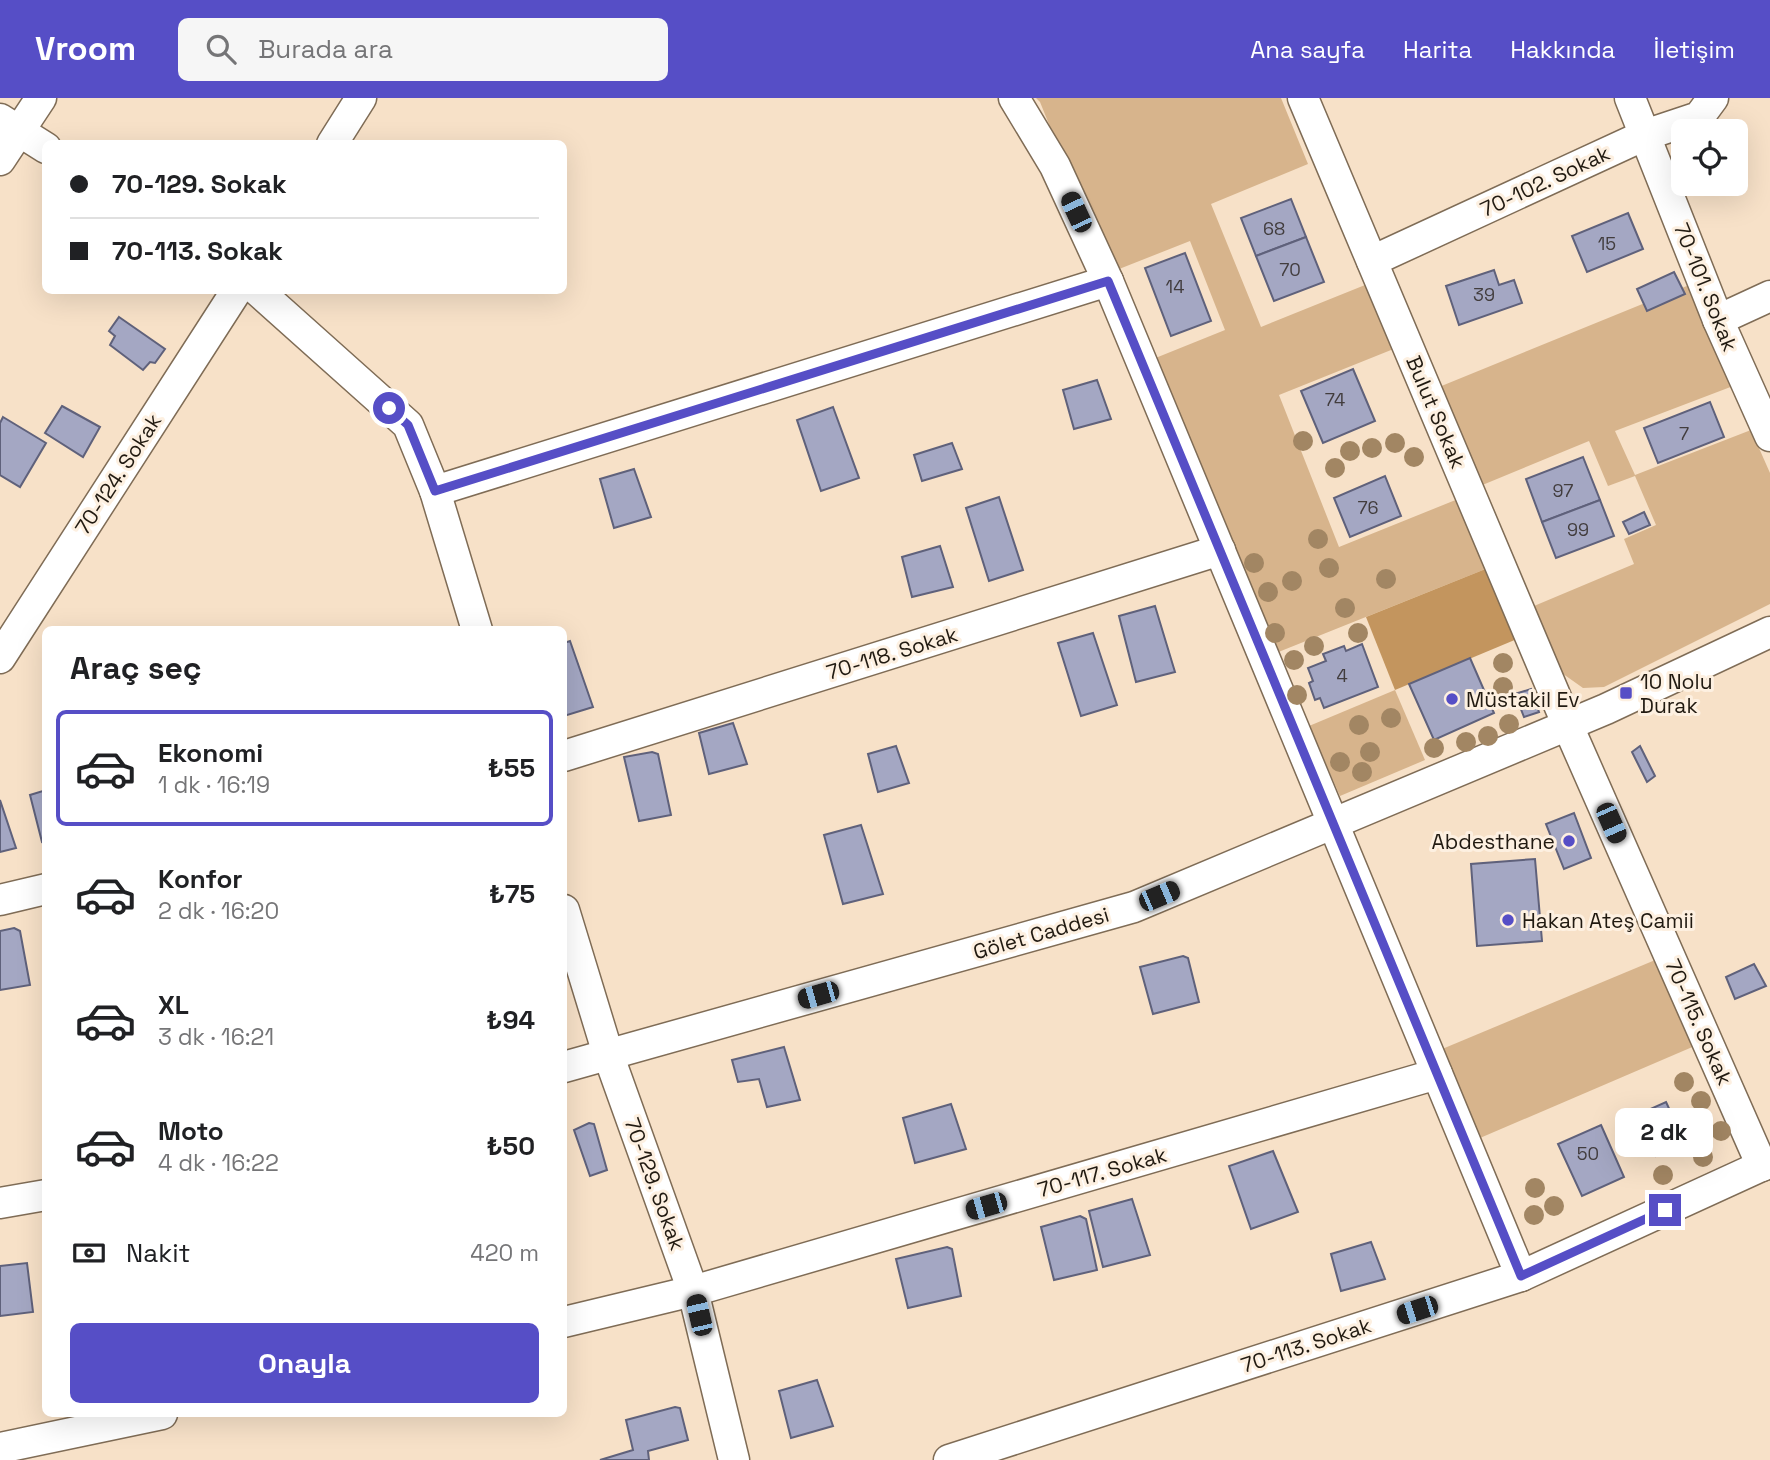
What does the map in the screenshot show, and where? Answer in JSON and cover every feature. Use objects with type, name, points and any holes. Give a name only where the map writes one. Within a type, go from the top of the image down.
[{"type":"street","points":[[0,160],[10,124],[41,98]]},
{"type":"street","points":[[335,140],[361,98]]},
{"type":"street","points":[[1014,98],[1055,166],[1108,281],[1521,1276]]},
{"type":"street","name":"Bulut Sokak","points":[[1303,98],[1568,726]]},
{"type":"street","name":"70-101. Sokak","points":[[1630,98],[1718,320],[1770,436]]},
{"type":"street","name":"70-102. Sokak","points":[[1373,261],[1645,135],[1699,117],[1713,98]]},
{"type":"street","points":[[10,124],[42,145]]},
{"type":"street","points":[[435,491],[1108,281]]},
{"type":"street","name":"70-124. Sokak","points":[[0,658],[234,294]]},
{"type":"street","points":[[261,294],[408,425],[435,491],[476,626]]},
{"type":"street","points":[[1718,320],[1770,296]]},
{"type":"street","name":"70-118. Sokak","points":[[567,756],[1220,551]]},
{"type":"street","name":"Gölet Caddesi","points":[[567,1066],[1134,906],[1568,726],[1770,632]]},
{"type":"street","name":"70-115. Sokak","points":[[1568,726],[1766,1164]]},
{"type":"street","points":[[0,900],[42,889]]},
{"type":"street","name":"70-129. Sokak","points":[[567,921],[608,1054],[694,1291],[734,1460]]},
{"type":"street","name":"70-117. Sokak","points":[[567,1321],[694,1291],[1437,1074]]},
{"type":"street","name":"70-113. Sokak","points":[[949,1460],[1521,1276],[1766,1164]]},
{"type":"street","points":[[0,1203],[42,1196]]},
{"type":"street","points":[[0,1448],[148,1417]]},
{"type":"shaded area","points":[[1036,98],[1281,98],[1308,164],[1211,204],[1261,327],[1370,283],[1396,348],[1279,395],[1339,547],[1458,499],[1488,568],[1271,655],[1153,359],[1225,330],[1190,241],[1109,273],[1040,102]]},
{"type":"shaded area","points":[[1699,281],[1741,383],[1615,431],[1635,475],[1751,430],[1770,473],[1770,604],[1604,687],[1583,688],[1559,671],[1534,606],[1634,564],[1624,539],[1656,525],[1635,476],[1608,486],[1589,441],[1480,486],[1439,387]]},
{"type":"shaded area","points":[[1488,568],[1517,639],[1395,690],[1366,617]]},
{"type":"shaded area","points":[[1395,690],[1425,760],[1340,796],[1309,726]]},
{"type":"shaded area","points":[[1660,958],[1697,1045],[1473,1141],[1435,1052]]},
{"type":"building","points":[[1291,199],[1306,237],[1256,256],[1241,218]]},
{"type":"building","points":[[1628,213],[1643,249],[1587,272],[1572,236]]},
{"type":"building","points":[[1306,237],[1324,282],[1274,301],[1256,256]]},
{"type":"building","points":[[1185,253],[1211,321],[1171,336],[1145,268]]},
{"type":"building","points":[[1494,270],[1499,285],[1514,280],[1522,303],[1459,325],[1446,286]]},
{"type":"building","points":[[1674,272],[1685,294],[1647,311],[1637,289]]},
{"type":"building","points":[[119,317],[165,349],[155,363],[150,362],[143,370],[110,345],[115,336],[109,331]]},
{"type":"building","points":[[1353,369],[1375,421],[1323,443],[1301,391]]},
{"type":"building","points":[[1097,380],[1111,419],[1074,429],[1063,390]]},
{"type":"building","points":[[1710,402],[1724,437],[1658,463],[1644,428]]},
{"type":"building","points":[[62,406],[100,427],[83,457],[45,433]]},
{"type":"building","points":[[833,407],[859,478],[821,491],[797,420]]},
{"type":"building","points":[[3,417],[46,443],[20,487],[0,475],[0,423]]},
{"type":"building","points":[[952,443],[962,469],[922,481],[914,455]]},
{"type":"building","points":[[1583,457],[1600,500],[1542,522],[1526,479]]},
{"type":"building","points":[[634,469],[651,517],[614,528],[600,479]]},
{"type":"building","points":[[1385,476],[1401,516],[1350,537],[1334,498]]},
{"type":"building","points":[[999,497],[1023,570],[989,581],[966,508]]},
{"type":"building","points":[[1600,500],[1614,536],[1556,558],[1542,522]]},
{"type":"building","points":[[1644,512],[1650,525],[1629,534],[1623,522]]},
{"type":"building","points":[[940,546],[953,587],[912,597],[902,557]]},
{"type":"building","points":[[1155,606],[1175,672],[1136,682],[1119,616]]},
{"type":"building","points":[[1093,633],[1117,705],[1081,716],[1058,643]]},
{"type":"building","points":[[570,641],[593,707],[567,715],[567,642]]},
{"type":"building","points":[[1362,644],[1378,687],[1324,708],[1320,698],[1315,700],[1309,683],[1313,681],[1308,668],[1326,661],[1323,654],[1344,646],[1346,651]]},
{"type":"building","name":"Müstakil Ev","points":[[1470,658],[1494,713],[1434,740],[1409,684]]},
{"type":"building","points":[[1531,689],[1539,712],[1524,717],[1515,694]]},
{"type":"building","points":[[733,723],[747,764],[709,774],[699,733]]},
{"type":"building","points":[[896,746],[909,783],[878,792],[868,754]]},
{"type":"building","points":[[1640,746],[1655,776],[1647,782],[1632,752]]},
{"type":"building","points":[[652,752],[658,754],[671,815],[639,821],[624,757]]},
{"type":"building","points":[[42,791],[42,842],[30,795]]},
{"type":"building","points":[[0,800],[16,848],[0,852]]},
{"type":"building","name":"Abdesthane","points":[[1574,813],[1591,858],[1564,869],[1546,824]]},
{"type":"building","points":[[861,825],[883,894],[843,904],[824,835]]},
{"type":"building","name":"Hakan Ateş Camii","points":[[1535,859],[1542,941],[1477,946],[1471,864]]},
{"type":"building","points":[[14,928],[20,931],[30,985],[0,990],[0,931]]},
{"type":"building","points":[[1183,956],[1188,958],[1199,1002],[1153,1014],[1140,967]]},
{"type":"building","points":[[1754,964],[1766,986],[1735,999],[1726,977]]},
{"type":"building","points":[[784,1047],[800,1100],[767,1107],[759,1079],[738,1082],[732,1060]]},
{"type":"building","points":[[1666,1102],[1685,1143],[1656,1156],[1637,1115]]},
{"type":"building","points":[[951,1104],[966,1149],[915,1163],[903,1118]]},
{"type":"building","points":[[589,1123],[594,1124],[607,1170],[590,1176],[574,1130]]},
{"type":"building","points":[[1601,1125],[1624,1177],[1582,1196],[1558,1144]]},
{"type":"building","points":[[1273,1151],[1298,1212],[1251,1229],[1229,1166]]},
{"type":"building","points":[[1132,1199],[1150,1255],[1103,1267],[1089,1211]]},
{"type":"building","points":[[1080,1216],[1086,1219],[1097,1270],[1054,1280],[1041,1227]]},
{"type":"building","points":[[1371,1242],[1385,1279],[1341,1291],[1331,1254]]},
{"type":"building","points":[[947,1247],[952,1249],[961,1296],[908,1308],[896,1259]]},
{"type":"building","points":[[27,1263],[33,1312],[0,1316],[0,1266]]},
{"type":"building","points":[[817,1380],[833,1426],[791,1438],[779,1391]]},
{"type":"building","points":[[680,1408],[688,1440],[648,1451],[649,1460],[600,1460],[633,1450],[626,1420]]},
{"type":"place","name":"10 Nolu Durak","points":[[1626,693]]},
{"type":"place","name":"Müstakil Ev","points":[[1452,699]]},
{"type":"place","name":"Abdesthane","points":[[1569,841]]},
{"type":"place","name":"Hakan Ateş Camii","points":[[1508,920]]},
{"type":"route","points":[[389,408],[408,425],[435,491],[1108,281],[1521,1276],[1665,1210]]}]
